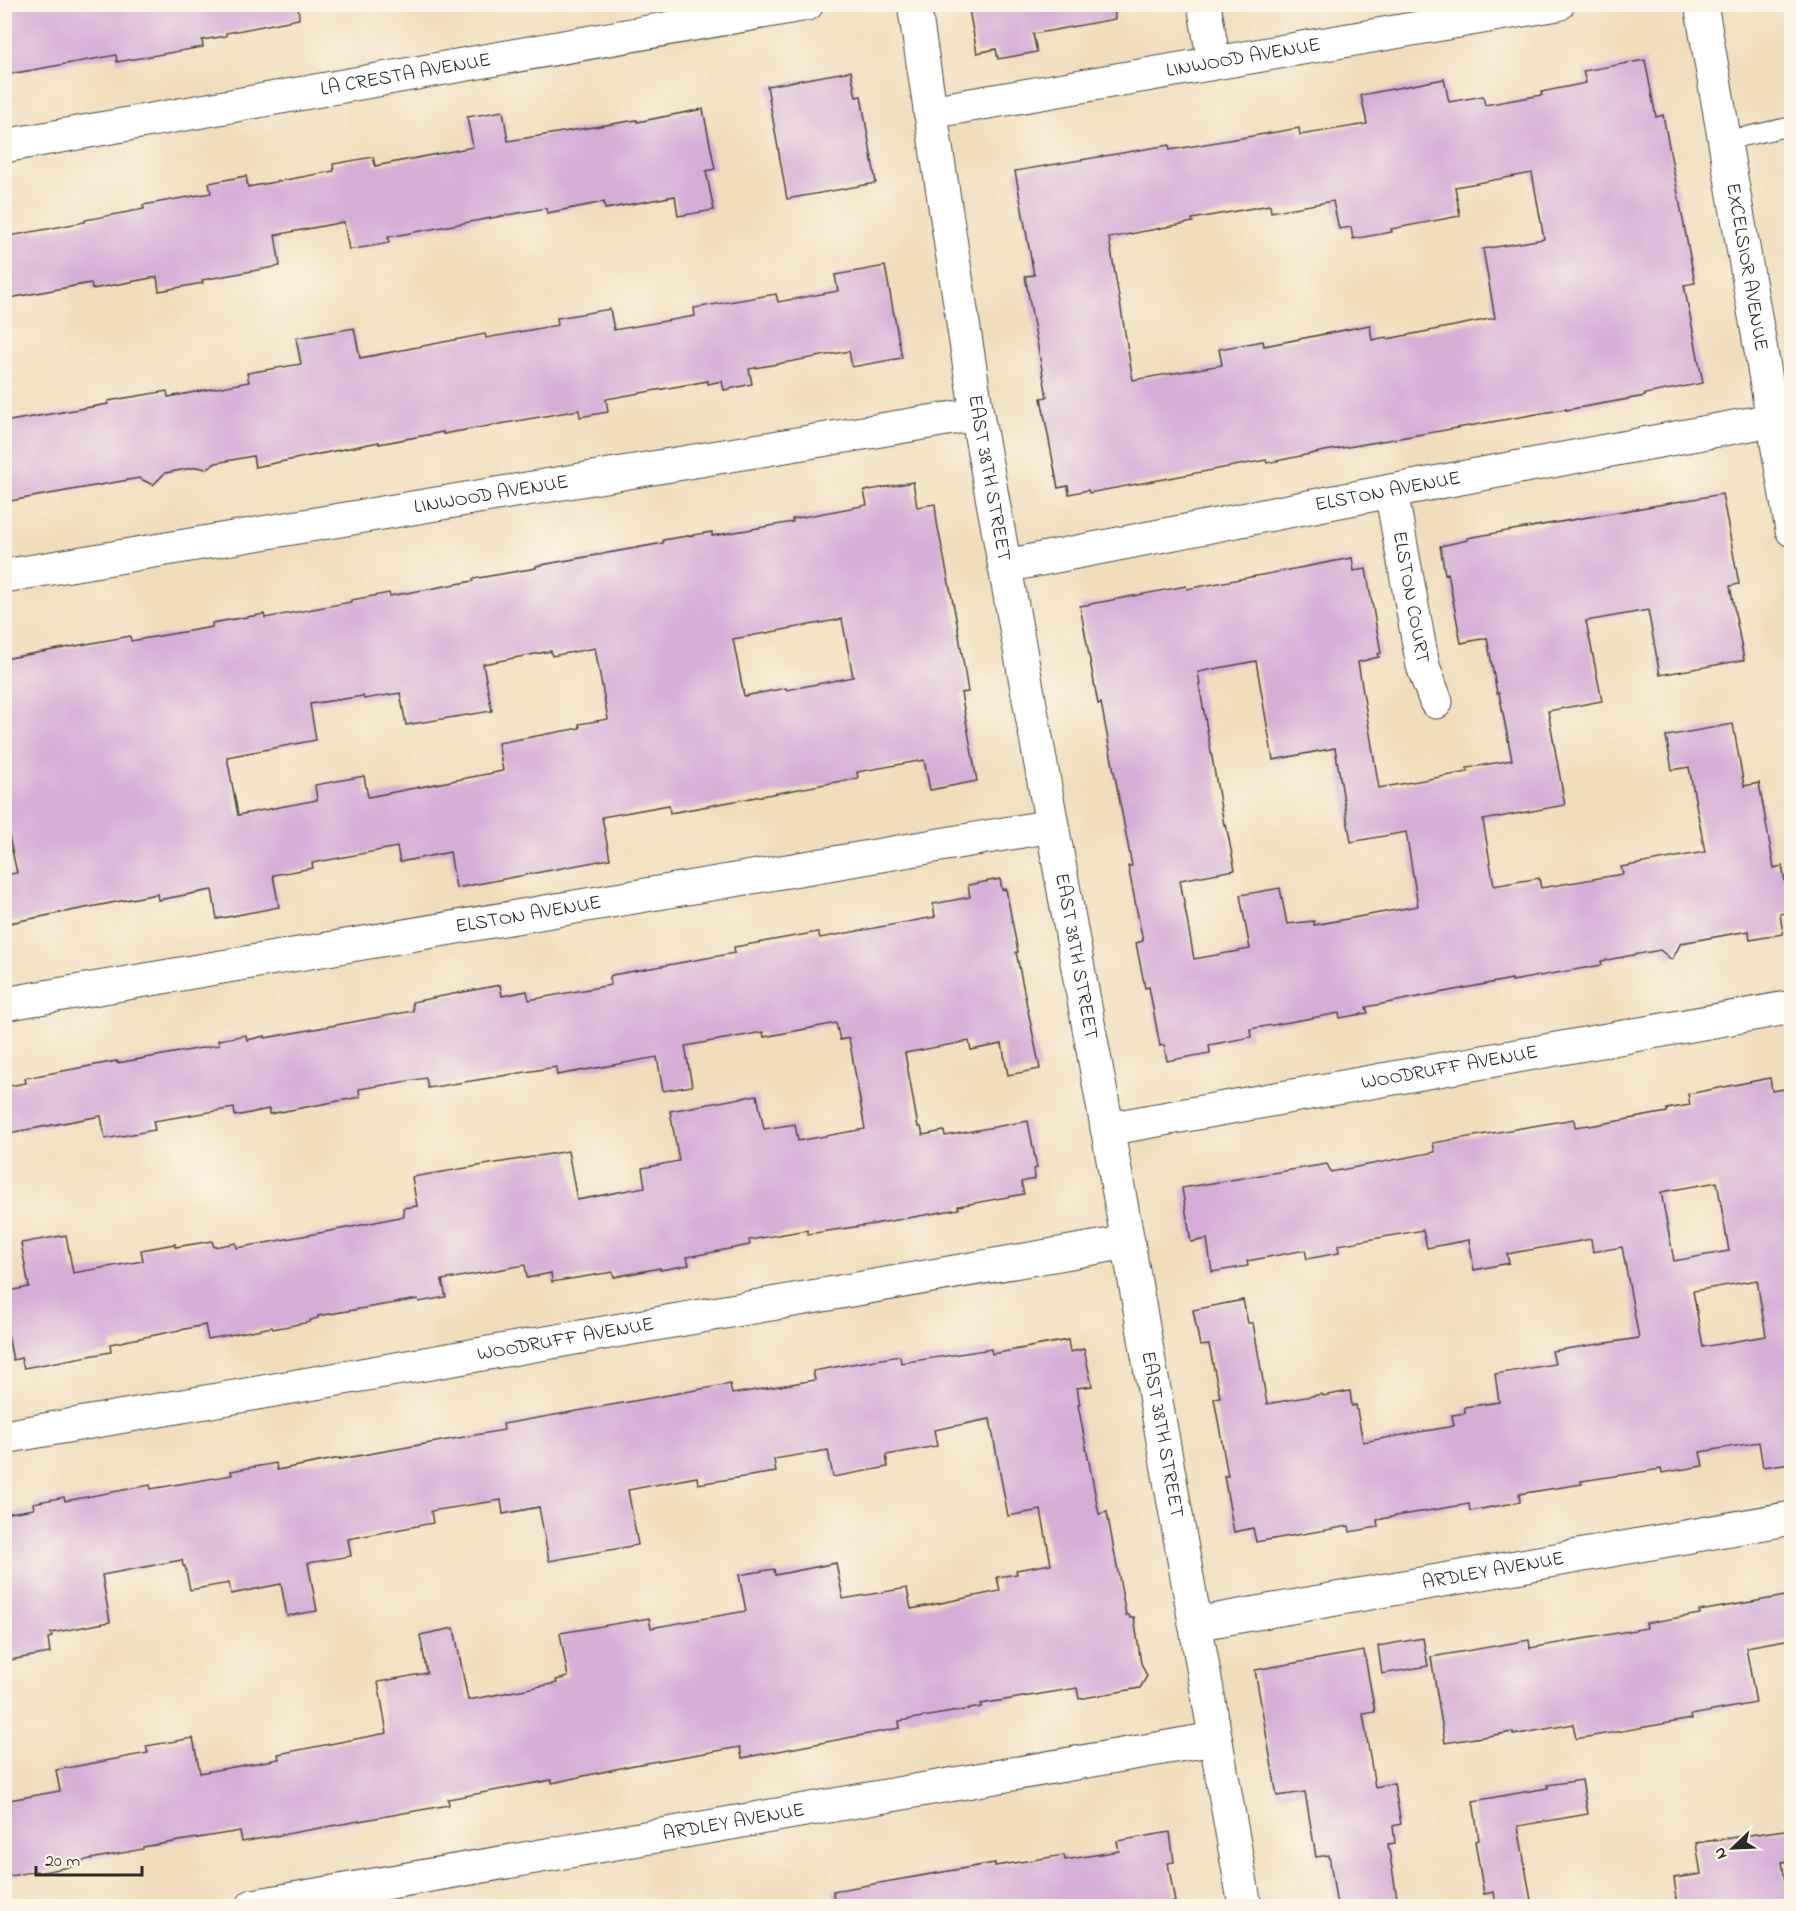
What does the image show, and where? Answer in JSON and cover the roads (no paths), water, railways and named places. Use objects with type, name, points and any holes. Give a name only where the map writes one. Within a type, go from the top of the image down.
[{"type":"street","name":"LA CRESTA AVENUE","points":[[4,146],[807,4]]},
{"type":"street","name":"EAST 38TH STREET","points":[[914,4],[977,414],[1128,1242],[1245,1906]]},
{"type":"street","points":[[1204,4],[1214,63]]},
{"type":"street","name":"LINWOOD AVENUE","points":[[930,112],[1558,4]]},
{"type":"street","name":"EXCELSIOR AVENUE","points":[[1701,4],[1724,141],[1779,425],[1791,530]]},
{"type":"street","name":"LINWOOD AVENUE","points":[[4,576],[977,414]]},
{"type":"street","name":"ELSTON AVENUE","points":[[1005,566],[1391,491],[1779,425]]},
{"type":"street","name":"ELSTON COURT","points":[[1391,491],[1423,666],[1436,702]]},
{"type":"street","name":"ELSTON AVENUE","points":[[4,1004],[1052,826]]},
{"type":"street","name":"WOODRUFF AVENUE","points":[[1107,1129],[1791,1007]]},
{"type":"street","name":"WOODRUFF AVENUE","points":[[4,1437],[1128,1242]]},
{"type":"street","name":"ARDLEY AVENUE","points":[[1195,1624],[1791,1518]]},
{"type":"street","name":"ARDLEY AVENUE","points":[[253,1906],[1214,1739]]},
{"type":"lane","points":[[1724,141],[1791,126]]}]
